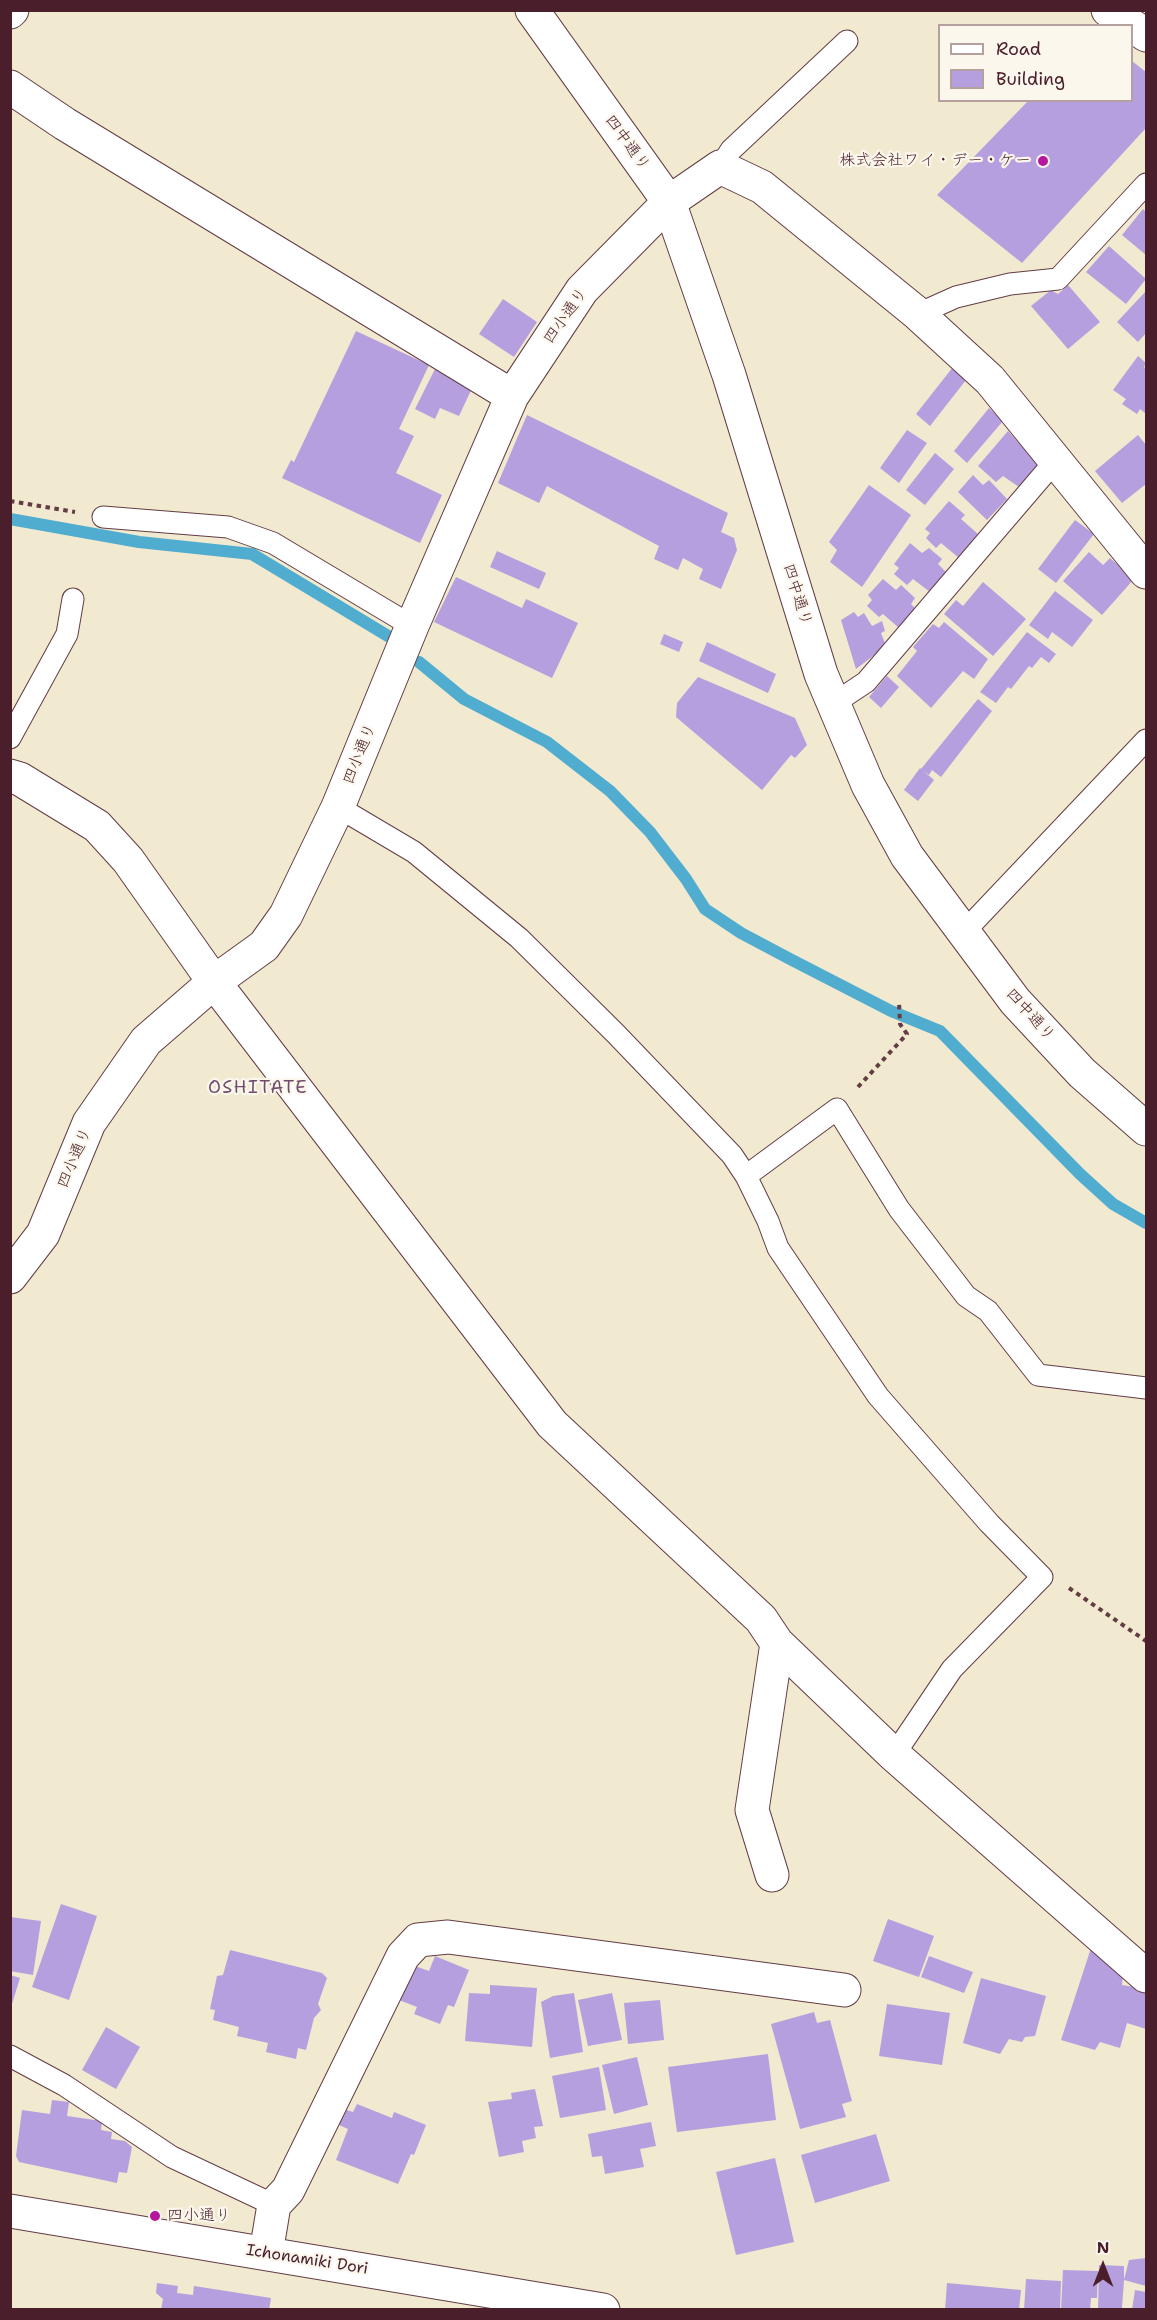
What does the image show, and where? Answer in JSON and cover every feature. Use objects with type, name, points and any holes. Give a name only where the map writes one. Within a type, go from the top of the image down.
[{"type":"street","name":"四中通り","points":[[532,10],[669,201],[729,375],[821,674],[868,785],[907,856],[1016,1001],[1082,1073],[1146,1129]]},
{"type":"street","points":[[1108,10],[1129,24]]},
{"type":"street","points":[[1133,26],[1146,35]]},
{"type":"street","points":[[10,87],[65,124],[512,396]]},
{"type":"street","name":"四小通り","points":[[10,1277],[43,1234],[89,1124],[146,1041],[214,982],[264,946],[286,915],[338,807],[412,626],[512,396],[582,290],[669,201],[720,167]]},
{"type":"street","points":[[720,167],[762,187],[918,314],[990,380],[1146,572]]},
{"type":"street","points":[[10,776],[20,779],[97,826],[128,860],[214,982],[552,1424],[761,1619],[777,1643],[894,1755],[1146,1976]]},
{"type":"street","points":[[772,1875],[752,1810],[777,1643]]},
{"type":"street","points":[[266,2253],[274,2205],[288,2190],[403,1956],[418,1940],[447,1937],[844,1990]]},
{"type":"street","name":"Ichonamiki Dori","points":[[10,2211],[603,2310]]},
{"type":"lane","points":[[720,167],[731,150],[847,40]]},
{"type":"lane","points":[[918,314],[956,297],[1010,284],[1058,279],[1146,184]]},
{"type":"lane","points":[[834,704],[866,682],[1056,460]]},
{"type":"lane","points":[[104,517],[228,527],[273,543],[412,626]]},
{"type":"lane","points":[[10,738],[67,634],[73,599]]},
{"type":"lane","points":[[963,933],[1146,740]]},
{"type":"lane","points":[[338,807],[414,852],[519,938],[732,1155],[746,1176],[768,1221],[778,1248],[878,1396],[989,1523],[1042,1577],[952,1669],[894,1755]]},
{"type":"lane","points":[[746,1176],[837,1109],[899,1209],[966,1296],[988,1311],[1038,1375],[1146,1388]]},
{"type":"lane","points":[[10,2056],[64,2085],[172,2157],[274,2205]]},
{"type":"path","points":[[10,501],[104,517]]},
{"type":"path","points":[[837,1109],[907,1035],[900,1024],[899,1002]]},
{"type":"path","points":[[1042,1577],[1057,1579],[1146,1641]]},
{"type":"building","name":"株式会社ワイ・デー・ケー","points":[[1133,62],[1146,72],[1146,128],[1022,263],[937,195],[1027,102],[1133,102]]},
{"type":"building","points":[[1143,209],[1146,212],[1146,255],[1122,235]]},
{"type":"building","points":[[1109,246],[1146,279],[1126,304],[1086,272]]},
{"type":"building","points":[[1068,285],[1100,322],[1068,349],[1031,306],[1051,290],[1058,294]]},
{"type":"building","points":[[1146,291],[1146,333],[1138,342],[1117,322]]},
{"type":"building","points":[[503,299],[537,322],[514,357],[479,334]]},
{"type":"building","points":[[356,331],[429,365],[399,429],[414,436],[396,473],[442,495],[420,543],[282,478],[291,460],[294,462]]},
{"type":"building","points":[[1138,356],[1146,363],[1144,367],[1146,369],[1146,411],[1145,413],[1140,409],[1137,414],[1122,404],[1126,399],[1113,390]]},
{"type":"building","points":[[953,367],[966,380],[930,426],[916,414]]},
{"type":"building","points":[[435,369],[473,386],[459,416],[440,408],[435,419],[415,409]]},
{"type":"building","points":[[989,408],[1003,421],[967,463],[954,451]]},
{"type":"building","points":[[527,415],[728,513],[721,532],[734,538],[737,550],[721,589],[699,579],[703,569],[683,558],[678,570],[654,559],[659,546],[547,486],[539,503],[498,483]]},
{"type":"building","points":[[907,430],[927,443],[899,483],[880,468]]},
{"type":"building","points":[[1008,431],[1038,464],[1019,487],[1003,476],[996,482],[978,466]]},
{"type":"building","points":[[1138,435],[1146,445],[1146,484],[1122,503],[1095,471]]},
{"type":"building","points":[[935,453],[954,469],[925,505],[906,490]]},
{"type":"building","points":[[973,475],[983,485],[989,480],[1007,499],[987,520],[958,492]]},
{"type":"building","points":[[869,485],[911,515],[862,587],[830,562],[837,550],[829,542]]},
{"type":"building","points":[[949,501],[965,515],[961,519],[978,534],[959,558],[941,543],[936,548],[926,538],[930,533],[925,529]]},
{"type":"building","points":[[1075,520],[1094,534],[1056,583],[1038,569]]},
{"type":"building","points":[[910,543],[922,553],[929,548],[942,559],[938,564],[946,572],[930,592],[913,579],[907,585],[894,574],[899,568],[894,564]]},
{"type":"building","points":[[497,551],[546,573],[539,589],[490,567]]},
{"type":"building","points":[[1089,552],[1103,565],[1110,558],[1134,579],[1102,615],[1063,581]]},
{"type":"building","points":[[456,577],[522,608],[526,599],[578,623],[552,678],[434,622]]},
{"type":"building","points":[[883,579],[896,590],[901,585],[915,598],[911,604],[916,609],[899,628],[883,614],[879,617],[867,606],[872,600],[868,595]]},
{"type":"building","points":[[983,582],[1026,619],[993,656],[944,614],[956,600],[963,606]]},
{"type":"building","points":[[1055,591],[1093,620],[1072,647],[1052,632],[1048,639],[1029,625]]},
{"type":"building","points":[[854,612],[858,617],[864,613],[872,626],[882,621],[885,631],[881,633],[886,646],[856,669],[841,620]]},
{"type":"building","points":[[944,622],[988,659],[974,679],[963,671],[931,708],[897,676],[917,651],[913,647],[933,624],[939,628]]},
{"type":"building","points":[[1027,632],[1056,654],[1049,663],[1041,657],[1032,668],[1029,666],[1011,689],[1008,687],[996,703],[980,692]]},
{"type":"building","points":[[664,634],[683,642],[679,652],[660,644]]},
{"type":"building","points":[[707,642],[776,674],[768,693],[699,661]]},
{"type":"building","points":[[887,676],[899,687],[881,708],[869,697]]},
{"type":"building","points":[[698,677],[795,718],[807,745],[795,758],[791,755],[762,790],[676,717],[677,703]]},
{"type":"building","points":[[978,699],[992,711],[941,777],[932,770],[929,775],[921,769]]},
{"type":"building","points":[[920,768],[934,780],[918,801],[904,790]]},
{"type":"building","points":[[61,1904],[97,1916],[69,2000],[32,1987]]},
{"type":"building","points":[[10,1917],[41,1921],[33,1975],[10,1971]]},
{"type":"building","points":[[888,1919],[934,1936],[919,1977],[873,1961]]},
{"type":"building","points":[[1091,1948],[1123,1975],[1122,1985],[1140,1988],[1146,1994],[1146,2029],[1127,2023],[1120,2048],[1100,2042],[1095,2050],[1061,2040]]},
{"type":"building","points":[[230,1950],[322,1973],[327,1978],[318,2004],[321,2010],[314,2018],[306,2050],[298,2048],[296,2059],[266,2052],[268,2043],[237,2036],[239,2027],[213,2020],[215,2010],[210,2009],[217,1976],[223,1975]]},
{"type":"building","points":[[435,1956],[469,1970],[454,2007],[448,2005],[440,2024],[414,2014],[417,2007],[399,2000],[412,1965],[429,1971]]},
{"type":"building","points":[[929,1956],[973,1972],[964,1993],[921,1977]]},
{"type":"building","points":[[10,1975],[20,1978],[11,2007],[10,2007]]},
{"type":"building","points":[[981,1978],[1046,1996],[1035,2036],[1025,2037],[1022,2042],[1009,2039],[1000,2054],[963,2043]]},
{"type":"building","points":[[490,1985],[537,1988],[532,2047],[465,2041],[469,1993],[490,1994]]},
{"type":"building","points":[[574,1993],[583,2052],[550,2058],[541,2002],[553,1996]]},
{"type":"building","points":[[612,1993],[622,2040],[588,2046],[578,2000]]},
{"type":"building","points":[[660,2000],[664,2040],[628,2044],[624,2003]]},
{"type":"building","points":[[887,2004],[950,2013],[942,2065],[879,2056]]},
{"type":"building","points":[[814,2012],[817,2023],[830,2020],[852,2101],[842,2104],[846,2117],[800,2129],[771,2024]]},
{"type":"building","points":[[106,2027],[140,2047],[116,2089],[82,2070]]},
{"type":"building","points":[[768,2054],[776,2120],[677,2132],[668,2067]]},
{"type":"building","points":[[637,2057],[648,2105],[614,2114],[602,2065]]},
{"type":"building","points":[[599,2067],[606,2110],[560,2118],[552,2076]]},
{"type":"building","points":[[535,2089],[543,2126],[534,2127],[536,2138],[522,2141],[524,2152],[499,2157],[488,2102],[512,2099],[511,2093]]},
{"type":"building","points":[[52,2100],[69,2102],[67,2116],[102,2121],[101,2130],[112,2132],[111,2139],[125,2141],[132,2147],[127,2173],[119,2172],[117,2183],[19,2162],[16,2156],[22,2110],[50,2114]]},
{"type":"building","points":[[357,2104],[392,2118],[394,2112],[426,2125],[414,2155],[411,2154],[398,2184],[336,2160],[348,2129],[337,2124],[344,2109],[353,2112]]},
{"type":"building","points":[[651,2122],[656,2146],[640,2149],[644,2167],[605,2174],[602,2156],[592,2157],[588,2134]]},
{"type":"building","points":[[876,2134],[890,2181],[815,2203],[801,2155]]},
{"type":"building","points":[[775,2158],[794,2242],[736,2255],[716,2172]]},
{"type":"building","points":[[1146,2258],[1146,2286],[1124,2280],[1129,2260]]},
{"type":"building","points":[[1099,2265],[1124,2266],[1122,2308],[1098,2310]]},
{"type":"building","points":[[1063,2270],[1098,2271],[1097,2298],[1091,2298],[1090,2310],[1061,2310]]},
{"type":"building","points":[[1026,2279],[1061,2281],[1060,2310],[1024,2310]]},
{"type":"building","points":[[157,2283],[178,2286],[177,2293],[193,2295],[194,2286],[271,2298],[269,2310],[161,2310],[163,2299],[156,2293]]},
{"type":"building","points":[[947,2283],[1021,2290],[1019,2310],[945,2310]]},
{"type":"building","points":[[1135,2290],[1146,2292],[1146,2310],[1132,2310]]},
{"type":"waterway","points":[[10,519],[139,542],[252,554],[388,636]]},
{"type":"waterway","points":[[419,662],[464,699],[547,742],[610,791],[650,832],[686,879],[705,909],[741,933],[790,959],[891,1011],[940,1031],[1080,1174],[1113,1204],[1146,1223]]},
{"type":"place","name":"株式会社ワイ・デー・ケー","points":[[1043,161]]},
{"type":"place","name":"四小通り","points":[[155,2216]]},
{"type":"district","name":"OSHITATE","points":[[258,1088]]}]
